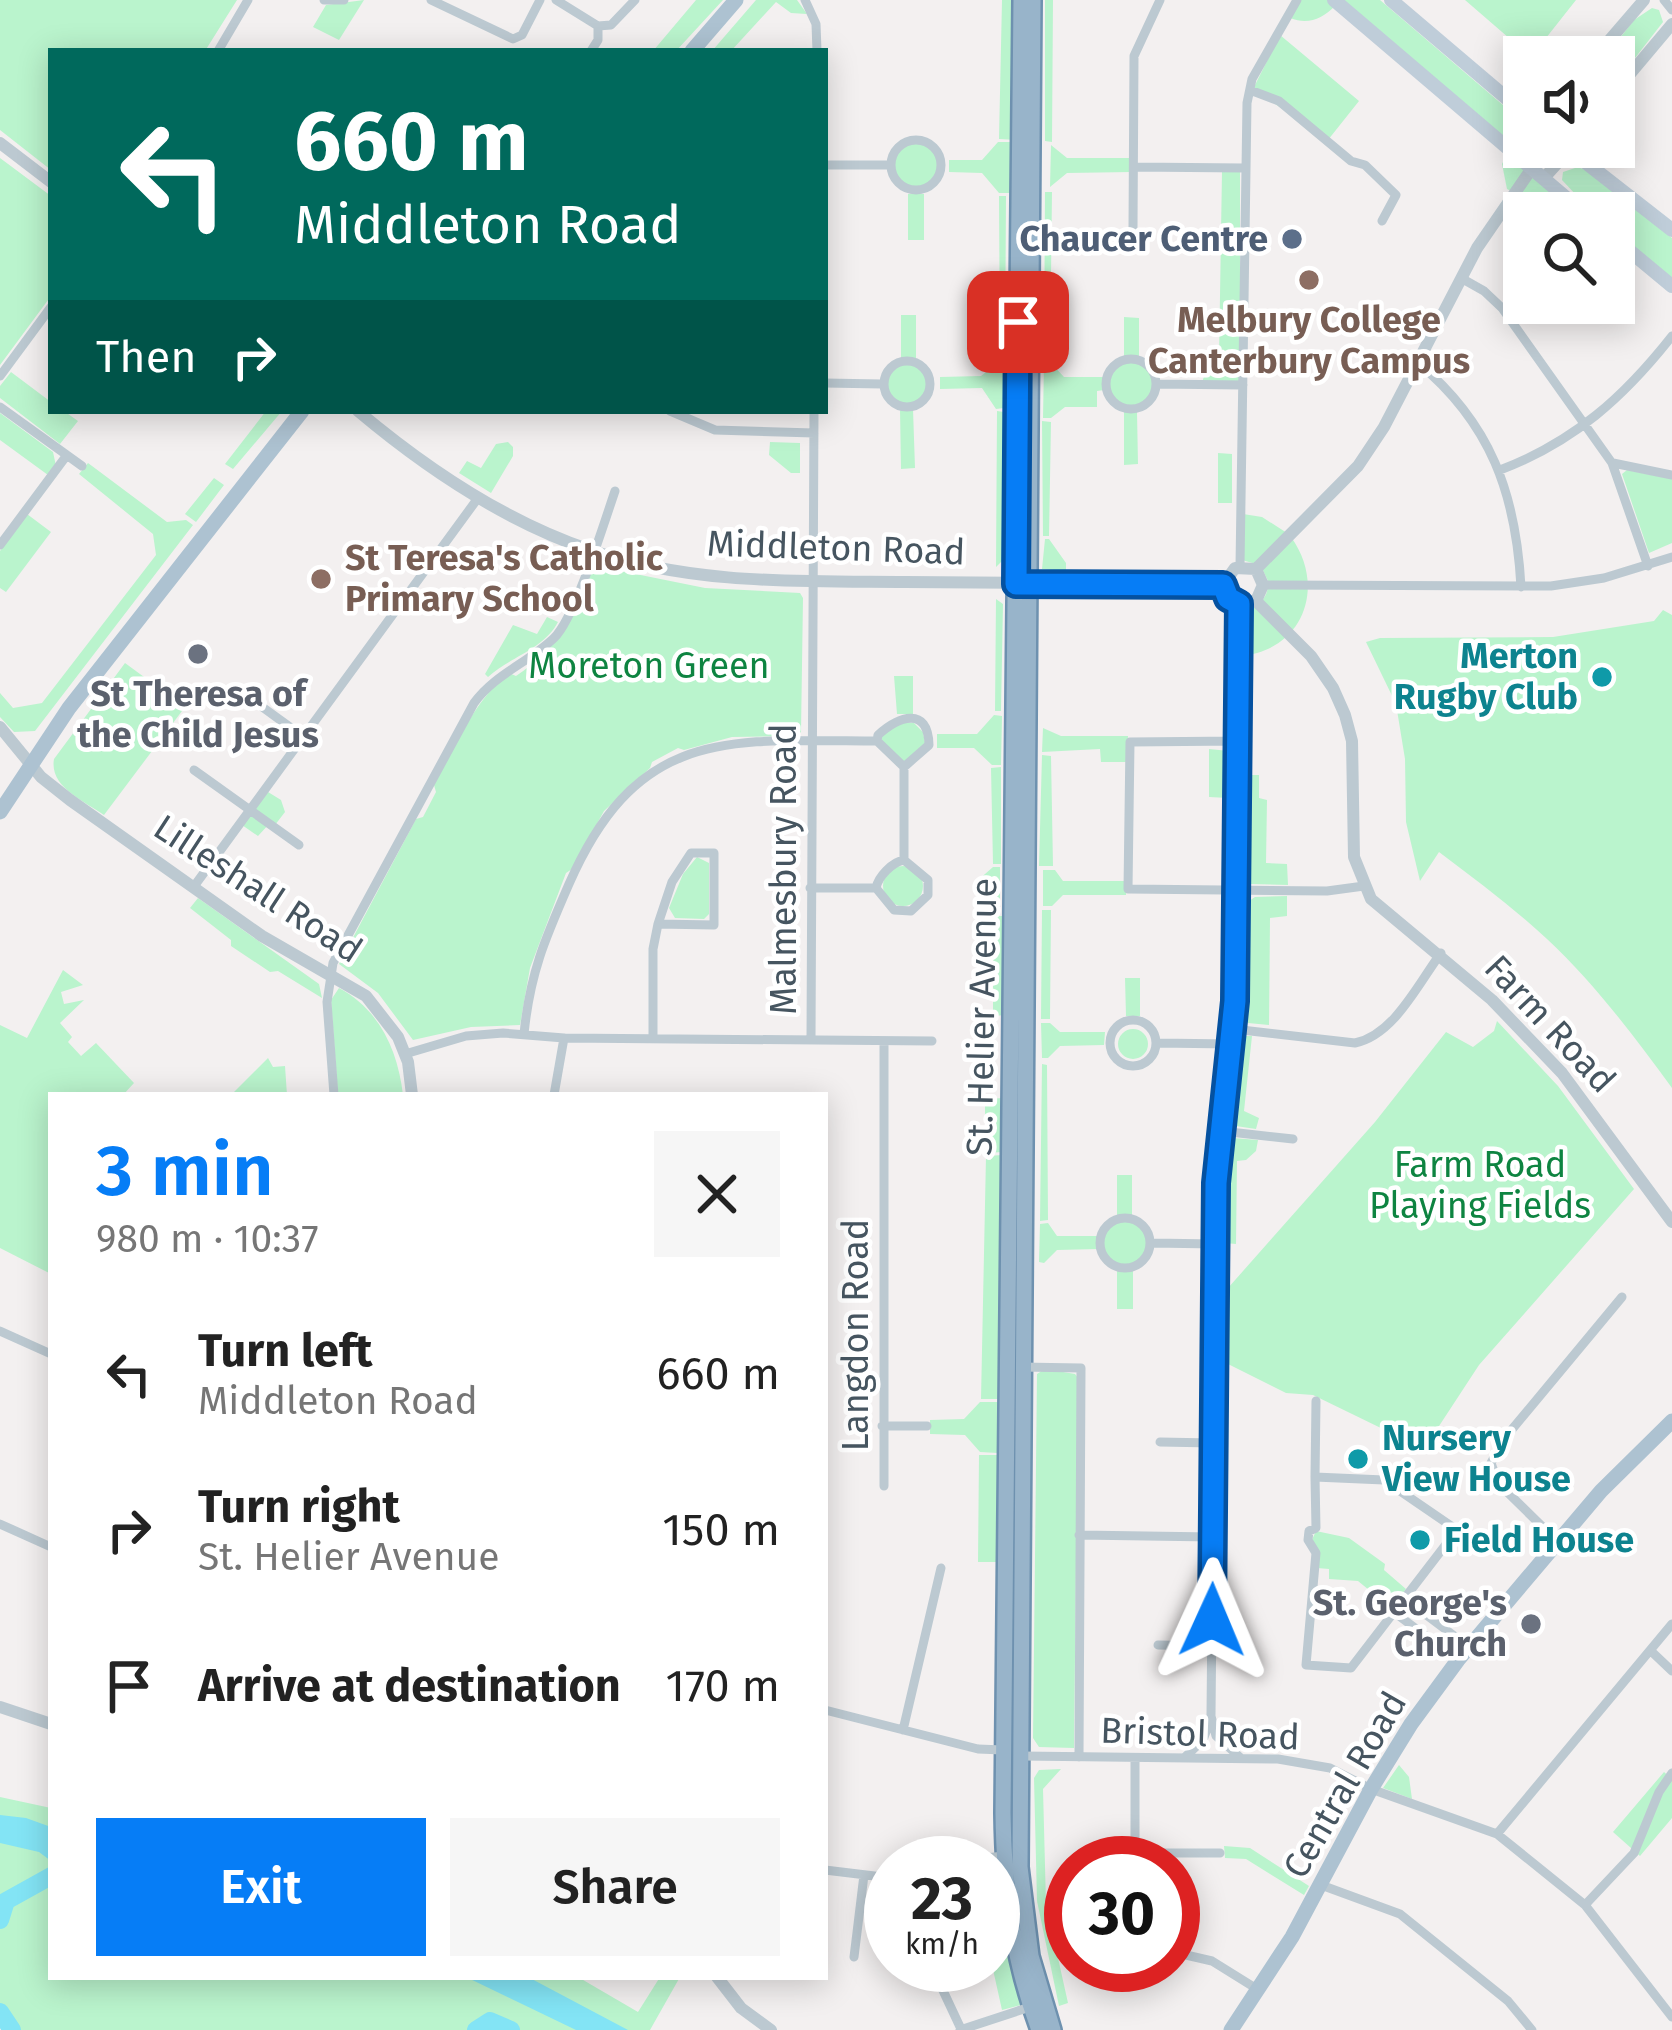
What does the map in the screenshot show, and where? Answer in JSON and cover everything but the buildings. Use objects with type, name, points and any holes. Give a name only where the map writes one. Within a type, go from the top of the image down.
[{"type":"highway","name":"St. Helier Avenue","points":[[1021,0],[1020,1867],[1040,1997],[1053,2030]]},
{"type":"highway","name":"St. Helier Avenue","points":[[1004,1836],[1033,0]]},
{"type":"highway","name":"St. Helier Avenue","points":[[1020,1967],[1039,2030]]},
{"type":"main road","points":[[695,48],[736,0]]},
{"type":"main road","points":[[1334,0],[1503,137]]},
{"type":"main road","points":[[1391,0],[1503,95]]},
{"type":"main road","points":[[1533,168],[1560,192]]},
{"type":"main road","points":[[1594,168],[1672,230]]},
{"type":"main road","points":[[1635,255],[1672,286]]},
{"type":"main road","points":[[0,812],[31,762],[300,414]]},
{"type":"main road","name":"Central Road","points":[[1231,2030],[1321,1885],[1411,1724],[1463,1654],[1613,1477],[1672,1421]]},
{"type":"street","points":[[220,48],[248,0]]},
{"type":"street","points":[[325,0],[344,0]]},
{"type":"street","points":[[431,0],[513,39],[522,35],[540,0]]},
{"type":"street","points":[[556,0],[598,26],[611,25],[634,0]]},
{"type":"street","points":[[805,0],[816,24],[817,48]]},
{"type":"street","points":[[1133,228],[1134,56],[1160,0]]},
{"type":"street","points":[[1240,566],[1244,168],[1250,90],[1297,0]]},
{"type":"street","points":[[1613,36],[1644,0]]},
{"type":"street","points":[[1664,0],[1672,10]]},
{"type":"street","points":[[1635,68],[1672,24]]},
{"type":"street","points":[[593,48],[598,26]]},
{"type":"street","points":[[1250,90],[1279,101],[1351,161],[1365,165],[1396,195]]},
{"type":"street","points":[[925,140],[942,158],[942,173],[924,190],[907,190],[890,172],[890,165],[890,158],[908,141],[925,140]]},
{"type":"street","points":[[0,143],[48,180]]},
{"type":"street","points":[[828,165],[890,165]]},
{"type":"street","points":[[1134,166],[1244,168]]},
{"type":"street","points":[[1256,569],[1358,466],[1511,195],[1545,168]]},
{"type":"street","points":[[1382,221],[1405,182]]},
{"type":"street","points":[[1461,278],[1502,308],[1612,463],[1648,566]]},
{"type":"street","points":[[0,376],[48,315]]},
{"type":"street","points":[[1500,470],[1586,426],[1622,395],[1672,336]]},
{"type":"street","points":[[1123,358],[1140,359],[1157,377],[1157,384],[1157,392],[1139,410],[1122,410],[1106,392],[1106,376],[1123,358]]},
{"type":"street","points":[[900,361],[917,361],[930,376],[931,391],[914,408],[898,407],[881,384],[881,378],[900,361]]},
{"type":"street","points":[[1418,362],[1459,402],[1500,470],[1512,504],[1521,587]]},
{"type":"street","points":[[828,383],[881,384]]},
{"type":"street","points":[[1157,384],[1243,385]]},
{"type":"street","points":[[0,407],[82,466]]},
{"type":"street","name":"Middleton Road","points":[[362,414],[478,498],[593,551],[692,574],[813,581],[1223,585]]},
{"type":"street","points":[[677,414],[715,430],[814,434]]},
{"type":"street","name":"Malmesbury Road","points":[[811,1040],[814,414]]},
{"type":"street","points":[[0,545],[67,455]]},
{"type":"street","points":[[1612,463],[1672,476]]},
{"type":"street","points":[[334,1092],[329,974],[474,703],[491,682],[560,632],[615,491]]},
{"type":"street","points":[[195,885],[478,498]]},
{"type":"street","points":[[1263,585],[1521,587],[1588,582],[1672,557]]},
{"type":"street","points":[[1256,569],[1240,566],[1227,575],[1223,585],[1228,598],[1239,604],[1256,601]]},
{"type":"street","points":[[1256,569],[1263,585],[1256,601]]},
{"type":"street","points":[[1238,741],[1130,742],[1128,889],[1327,891],[1364,886],[1354,857],[1352,741],[1345,715],[1311,656],[1256,601]]},
{"type":"street","points":[[1184,1758],[1206,1734],[1211,1716],[1215,1244],[1233,1028],[1239,604]]},
{"type":"street","points":[[248,697],[305,738]]},
{"type":"street","points":[[877,741],[895,719],[908,716],[919,722],[929,734],[929,745],[904,767]]},
{"type":"street","name":"Lilleshall Road","points":[[0,727],[40,777],[70,800],[262,936],[355,987],[381,1011],[405,1054],[411,1092]]},
{"type":"street","points":[[524,1034],[529,987],[540,949],[586,845],[622,797],[651,772],[704,748],[752,741],[877,741],[904,767],[904,860]]},
{"type":"street","points":[[194,770],[299,845]]},
{"type":"street","points":[[653,1039],[653,949],[658,924],[672,882],[691,853],[714,853],[714,925],[658,924]]},
{"type":"street","points":[[904,860],[928,880],[928,895],[911,911],[895,910],[876,888],[877,881],[904,860]]},
{"type":"street","name":"Farm Road","points":[[1364,886],[1378,907],[1441,953],[1562,1073],[1672,1222]]},
{"type":"street","points":[[810,888],[876,888]]},
{"type":"street","points":[[1233,1028],[1355,1043],[1366,1040],[1384,1029],[1441,953]]},
{"type":"street","points":[[1136,1020],[1149,1028],[1158,1043],[1140,1066],[1125,1066],[1112,1051],[1110,1036],[1123,1022],[1136,1020]]},
{"type":"street","points":[[405,1054],[466,1036],[524,1034],[932,1041]]},
{"type":"street","points":[[555,1092],[564,1038]]},
{"type":"street","name":"Langdon Road","points":[[884,1041],[884,1486]]},
{"type":"street","points":[[1158,1043],[1231,1044]]},
{"type":"street","points":[[1221,1131],[1293,1139]]},
{"type":"street","points":[[1115,1219],[1134,1220],[1153,1243],[1151,1252],[1134,1267],[1115,1267],[1100,1251],[1099,1234],[1115,1219]]},
{"type":"street","points":[[1153,1243],[1215,1244]]},
{"type":"street","points":[[1558,1541],[1498,1483],[1490,1463],[1504,1438],[1622,1297]]},
{"type":"street","points":[[0,1330],[48,1353]]},
{"type":"street","points":[[1022,1367],[1081,1368],[1079,1757]]},
{"type":"street","points":[[1315,1477],[1390,1483],[1457,1530],[1351,1668],[1306,1665],[1316,1553],[1308,1540],[1309,1531],[1316,1528],[1315,1477],[1316,1401]]},
{"type":"street","points":[[882,1426],[927,1426]]},
{"type":"street","points":[[1160,1442],[1213,1443]]},
{"type":"street","points":[[0,1524],[48,1546]]},
{"type":"street","points":[[1079,1535],[1213,1537]]},
{"type":"street","points":[[903,1730],[941,1568]]},
{"type":"street","points":[[1406,1599],[1463,1654]]},
{"type":"street","points":[[1395,1613],[1463,1654]]},
{"type":"street","points":[[1497,1834],[1672,1624]]},
{"type":"street","points":[[1158,1645],[1212,1646]]},
{"type":"street","points":[[1370,1646],[1382,1651]]},
{"type":"street","points":[[1652,1652],[1672,1671]]},
{"type":"street","points":[[0,1707],[48,1723]]},
{"type":"street","points":[[828,1711],[978,1749],[1003,1750]]},
{"type":"street","points":[[1211,1716],[1216,1736],[1242,1759]]},
{"type":"street","name":"Bristol Road","points":[[1022,1756],[1314,1763],[1371,1789],[1497,1834],[1585,1905],[1672,2017]]},
{"type":"street","points":[[1135,1758],[1135,1836]]},
{"type":"street","points":[[1585,1905],[1631,1857],[1658,1792],[1672,1773]]},
{"type":"street","points":[[1200,1854],[1220,1853]]},
{"type":"street","points":[[828,1870],[864,1875],[854,1957]]},
{"type":"street","points":[[1321,1885],[1400,1915],[1508,2001],[1532,2030]]},
{"type":"street","points":[[1200,1958],[1258,1989]]},
{"type":"street","points":[[719,1980],[741,2008],[770,2030]]},
{"type":"street","points":[[943,1992],[960,2030],[1030,2007]]},
{"type":"green space","points":[[0,0],[237,0],[207,48],[48,48],[48,168],[0,130]]},
{"type":"green space","points":[[364,0],[339,40],[313,27],[326,5]]},
{"type":"green space","points":[[696,0],[723,0],[679,48],[656,48]]},
{"type":"green space","points":[[756,0],[797,0],[807,14],[791,13],[776,2],[734,48],[715,48]]},
{"type":"green space","points":[[1002,0],[1019,0],[1017,140],[999,139]]},
{"type":"green space","points":[[1045,0],[1053,0],[1052,142],[1045,141]]},
{"type":"green space","points":[[1300,0],[1331,0],[1335,6],[1314,20],[1290,18]]},
{"type":"green space","points":[[1341,0],[1380,0],[1503,105],[1503,136]]},
{"type":"green space","points":[[1465,0],[1576,0],[1548,36],[1507,36]]},
{"type":"green space","points":[[1652,8],[1659,10],[1663,22],[1635,58],[1635,36],[1621,36]]},
{"type":"green space","points":[[1280,35],[1359,101],[1328,140],[1253,89]]},
{"type":"green space","points":[[998,142],[1011,142],[1010,193],[999,193],[982,173],[949,172],[949,160],[982,160]]},
{"type":"green space","points":[[915,143],[931,150],[938,166],[931,182],[915,189],[899,182],[892,166],[899,150]]},
{"type":"green space","points":[[1051,145],[1067,158],[1132,158],[1132,172],[1067,173],[1050,187]]},
{"type":"green space","points":[[0,158],[48,194],[48,300],[0,365]]},
{"type":"green space","points":[[1502,164],[1503,168],[1527,168],[1556,192],[1507,189]]},
{"type":"green space","points":[[1580,168],[1617,192],[1573,192],[1562,180],[1563,172]]},
{"type":"green space","points":[[1222,171],[1240,171],[1240,385],[1202,383],[1209,359],[1219,358]]},
{"type":"green space","points":[[1045,192],[1052,192],[1050,359],[1044,358]]},
{"type":"green space","points":[[908,194],[924,194],[924,240],[908,240]]},
{"type":"green space","points":[[999,196],[1006,196],[1005,357],[1000,358]]},
{"type":"green space","points":[[1635,207],[1672,238],[1672,280],[1635,250]]},
{"type":"green space","points":[[901,315],[916,315],[916,359],[901,359]]},
{"type":"green space","points":[[1124,317],[1139,318],[1139,357],[1124,357]]},
{"type":"green space","points":[[1004,361],[1004,408],[996,409],[982,388],[940,389],[940,377],[981,376]]},
{"type":"green space","points":[[1131,361],[1148,367],[1154,384],[1148,401],[1131,407],[1114,401],[1108,384],[1114,367]]},
{"type":"green space","points":[[907,362],[922,369],[929,384],[922,399],[907,406],[892,399],[885,384],[892,369]]},
{"type":"green space","points":[[1044,362],[1064,377],[1104,377],[1104,390],[1097,391],[1097,407],[1065,407],[1043,418]]},
{"type":"green space","points":[[11,372],[48,400],[48,414],[68,414],[78,421],[60,444],[0,398],[0,386]]},
{"type":"green space","points":[[900,409],[913,409],[915,468],[901,469]]},
{"type":"green space","points":[[997,411],[1004,412],[1003,560],[996,567]]},
{"type":"green space","points":[[1124,412],[1137,412],[1138,464],[1124,465]]},
{"type":"green space","points":[[0,413],[53,452],[56,466],[48,475],[0,440]]},
{"type":"green space","points":[[264,414],[279,414],[233,469],[225,464]]},
{"type":"green space","points":[[1042,421],[1051,422],[1049,536],[1043,536]]},
{"type":"green space","points":[[508,442],[513,456],[491,493],[459,473],[467,461],[481,468],[496,444]]},
{"type":"green space","points":[[770,442],[800,443],[800,473],[791,473],[769,455]]},
{"type":"green space","points":[[1218,453],[1232,454],[1232,503],[1218,503]]},
{"type":"green space","points":[[88,463],[167,522],[186,520],[193,525],[35,731],[14,732],[0,717],[0,693],[13,708],[42,703],[156,555],[153,534],[79,474]]},
{"type":"green space","points":[[1627,470],[1672,479],[1672,543],[1649,553],[1622,474]]},
{"type":"green space","points":[[214,478],[224,485],[196,522],[185,514]]},
{"type":"green space","points":[[27,514],[51,532],[6,592],[0,588],[0,551]]},
{"type":"green space","points":[[1243,514],[1262,517],[1287,533],[1256,564],[1242,560]]},
{"type":"green space","points":[[1291,537],[1307,576],[1303,613],[1280,642],[1240,656],[1240,608],[1264,597],[1268,581],[1261,566]]},
{"type":"green space","points":[[1045,539],[1066,563],[1066,571],[1042,569]]},
{"type":"green space","name":"Moreton Green","points":[[596,566],[705,588],[800,593],[801,732],[732,737],[678,748],[652,762],[604,811],[566,873],[530,968],[520,1025],[471,1027],[413,1040],[378,993],[339,964],[416,819],[423,817],[436,792],[434,785],[475,711],[496,684],[509,673],[516,676],[530,666],[552,643],[569,618],[588,570]]},
{"type":"green space","points":[[996,599],[1003,604],[1001,711],[995,711]]},
{"type":"green space","points":[[1663,610],[1672,615],[1672,1088],[1581,974],[1508,905],[1439,852],[1420,881],[1406,822],[1405,759],[1396,704],[1366,642],[1380,638],[1553,637],[1654,621]]},
{"type":"green space","points":[[547,617],[558,622],[544,639],[488,677],[485,674],[513,625],[537,634]]},
{"type":"green space","points":[[125,663],[185,707],[104,815],[62,785],[54,759]]},
{"type":"green space","points":[[894,676],[913,676],[913,714],[897,714]]},
{"type":"green space","points":[[994,715],[1002,716],[1001,765],[992,765],[974,748],[937,748],[937,734],[977,734]]},
{"type":"green space","points":[[897,722],[914,723],[925,743],[903,763],[882,745],[882,736]]},
{"type":"green space","points":[[1043,728],[1061,736],[1128,736],[1127,762],[1101,762],[1100,749],[1042,752]]},
{"type":"green space","points":[[1209,749],[1229,751],[1228,798],[1209,797]]},
{"type":"green space","points":[[1042,755],[1051,756],[1053,866],[1039,866]]},
{"type":"green space","points":[[1001,767],[1001,864],[993,864],[991,768]]},
{"type":"green space","points":[[1247,775],[1259,775],[1259,798],[1267,800],[1266,863],[1287,864],[1288,885],[1246,881]]},
{"type":"green space","points":[[268,792],[281,800],[285,812],[258,836],[242,825]]},
{"type":"green space","points":[[697,857],[709,863],[709,914],[704,919],[675,918],[669,908],[683,874]]},
{"type":"green space","points":[[903,866],[917,872],[923,886],[917,900],[903,906],[889,900],[883,886],[889,872]]},
{"type":"green space","points":[[993,867],[1000,867],[1000,912],[992,912],[977,895],[977,881]]},
{"type":"green space","points":[[1043,870],[1055,870],[1063,881],[1126,881],[1126,895],[1063,895],[1052,906],[1043,906]]},
{"type":"green space","points":[[1287,896],[1287,916],[1270,918],[1269,1025],[1248,1023],[1244,1018],[1246,903],[1255,897]]},
{"type":"green space","points":[[198,898],[319,984],[322,998],[231,946],[231,940],[190,908]]},
{"type":"green space","points":[[1042,910],[1051,910],[1050,1019],[1041,1019]]},
{"type":"green space","points":[[993,916],[1005,916],[1006,1015],[993,1016]]},
{"type":"green space","points":[[63,970],[83,985],[61,992],[64,1004],[84,1000],[60,1023],[72,1037],[68,1042],[81,1056],[96,1043],[134,1083],[126,1092],[48,1092],[48,1272],[0,1248],[0,1025],[27,1038]]},
{"type":"green space","points":[[1125,978],[1140,978],[1140,1016],[1126,1016]]},
{"type":"green space","points":[[339,988],[376,1020],[397,1063],[402,1092],[338,1092],[331,1000]]},
{"type":"green space","name":"Farm Road Playing Fields","points":[[1497,1021],[1558,1086],[1634,1189],[1479,1365],[1424,1449],[1313,1395],[1286,1393],[1226,1363],[1228,1288],[1375,1122],[1446,1032],[1473,1047],[1494,1031]]},
{"type":"green space","points":[[1041,1023],[1050,1023],[1060,1032],[1105,1032],[1104,1045],[1060,1046],[1042,1058]]},
{"type":"green space","points":[[1133,1029],[1148,1044],[1133,1059],[1118,1044]]},
{"type":"green space","points":[[1242,1036],[1252,1036],[1244,1111],[1259,1118],[1256,1129],[1229,1125]]},
{"type":"green space","points":[[268,1058],[273,1067],[285,1066],[287,1092],[234,1092]]},
{"type":"green space","points":[[1042,1064],[1047,1065],[1048,1220],[1040,1221]]},
{"type":"green space","points":[[1004,1098],[1003,1152],[985,1153],[985,1099]]},
{"type":"green space","points":[[1233,1138],[1258,1140],[1256,1151],[1237,1161],[1236,1244],[1225,1243]]},
{"type":"green space","points":[[1003,1155],[1000,1399],[981,1399],[986,1156]]},
{"type":"green space","points":[[1117,1175],[1132,1175],[1132,1218],[1117,1217]]},
{"type":"green space","points":[[1125,1221],[1141,1227],[1147,1243],[1141,1259],[1125,1265],[1109,1259],[1103,1243],[1109,1227]]},
{"type":"green space","points":[[1048,1223],[1057,1236],[1097,1236],[1098,1249],[1057,1250],[1044,1263],[1039,1262],[1040,1224]]},
{"type":"green space","points":[[1117,1269],[1133,1269],[1133,1309],[1117,1309]]},
{"type":"green space","points":[[1045,1369],[1078,1378],[1074,1748],[1039,1747],[1033,1738],[1037,1374]]},
{"type":"green space","points":[[980,1402],[999,1402],[998,1453],[980,1452],[965,1435],[930,1434],[930,1420],[964,1419]]},
{"type":"green space","points":[[979,1455],[999,1455],[997,1562],[978,1562]]},
{"type":"green space","points":[[1316,1531],[1349,1538],[1385,1564],[1384,1570],[1406,1589],[1391,1608],[1358,1581],[1329,1579],[1329,1569],[1317,1568],[1311,1542]]},
{"type":"green space","points":[[1399,1765],[1409,1777],[1412,1799],[1383,1788]]},
{"type":"green space","points":[[1061,1769],[1043,1789],[1044,1934],[1037,1901],[1034,1778],[1039,1770]]},
{"type":"green space","points":[[1664,1772],[1672,1779],[1672,1818],[1640,1856],[1613,1832]]},
{"type":"green space","points":[[0,1797],[48,1807],[48,1980],[583,1980],[638,2012],[658,1980],[678,1980],[650,2030],[9,2030],[0,2016]]},
{"type":"green space","points":[[1224,1846],[1250,1848],[1309,1886],[1304,1895],[1246,1859],[1225,1858]]},
{"type":"green space","points":[[998,1992],[1018,1992],[1021,2005],[1002,2010]]},
{"type":"green space","points":[[1056,1992],[1066,1992],[1068,2003],[1059,2006]]},
{"type":"water","points":[[0,1815],[48,1826],[48,1859],[39,1852],[0,1843]]},
{"type":"water","points":[[472,1980],[534,1980],[628,2030],[576,2030]]},
{"type":"waterway","points":[[0,1920],[6,1901],[48,1878]]},
{"type":"waterway","points":[[0,2012],[12,2030]]},
{"type":"waterway","points":[[476,2030],[490,2021],[511,2030]]},
{"type":"place","name":"Chaucer Centre","points":[[1292,239]]},
{"type":"place","name":"Melbury College Canterbury Campus","points":[[1309,280]]},
{"type":"place","name":"St Teresa's Catholic Primary School","points":[[321,579]]},
{"type":"place","name":"St Theresa of the Child Jesus","points":[[198,654]]},
{"type":"place","name":"Merton Rugby Club","points":[[1602,677]]},
{"type":"place","name":"Nursery View House","points":[[1358,1459]]},
{"type":"place","name":"Field House","points":[[1420,1540]]},
{"type":"place","name":"St. George's Church","points":[[1531,1624]]},
{"type":"route","points":[[1018,322],[1016,584],[1223,585],[1228,598],[1239,604],[1235,1001],[1216,1183],[1212,1620]]}]
